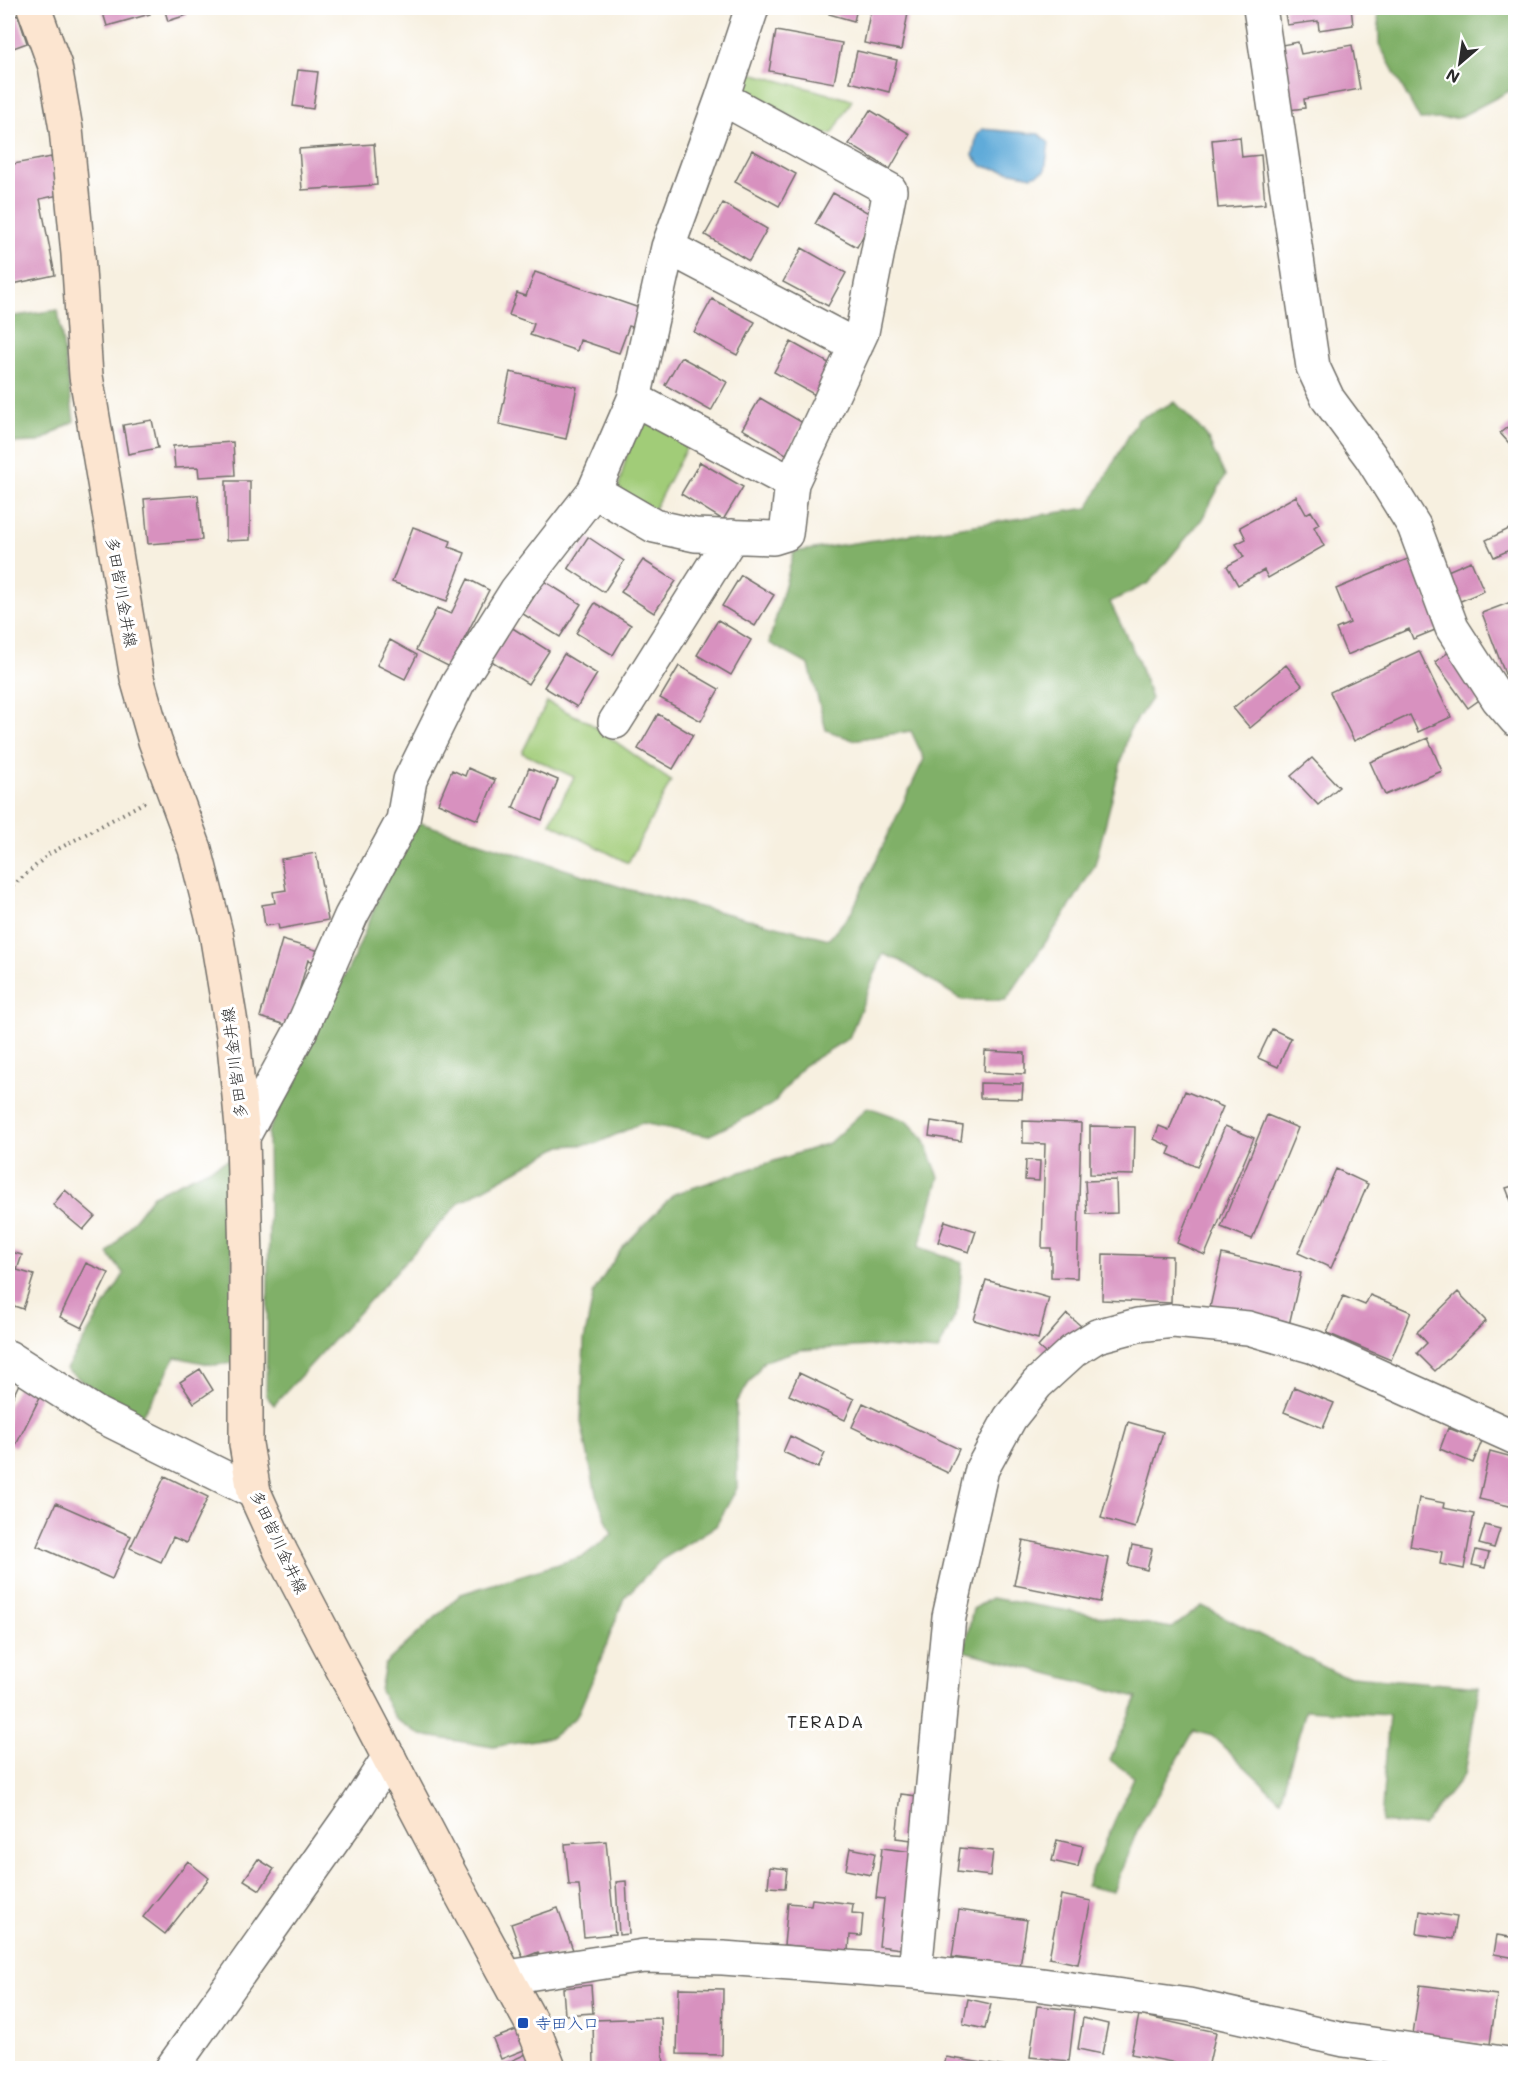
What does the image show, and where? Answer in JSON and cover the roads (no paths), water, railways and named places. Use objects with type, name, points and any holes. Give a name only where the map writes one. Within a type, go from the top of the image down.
[{"type":"main road","name":"多田皆川金井線","points":[[34,8],[55,66],[66,129],[78,254],[86,376],[137,678],[155,741],[195,849],[216,933],[233,1035],[243,1137],[246,1444],[254,1492],[281,1552],[450,1874],[508,1977],[532,2024],[549,2068]]},
{"type":"street","points":[[243,1137],[300,1032],[351,916],[403,820],[411,780],[458,683],[516,591],[594,491],[634,399],[668,247],[752,8]]},
{"type":"street","points":[[1260,8],[1312,367],[1328,399],[1371,458],[1414,526],[1452,628],[1498,699],[1515,720]]},
{"type":"street","points":[[594,491],[654,526],[695,535],[773,538],[786,534],[792,483],[862,332],[890,190],[722,98]]},
{"type":"street","points":[[668,247],[856,346]]},
{"type":"street","points":[[634,399],[792,483]]},
{"type":"street","points":[[615,722],[732,536]]},
{"type":"street","points":[[915,1971],[949,1617],[982,1469],[1010,1418],[1037,1384],[1073,1351],[1097,1336],[1138,1324],[1173,1321],[1248,1328],[1314,1347],[1515,1438]]},
{"type":"street","points":[[8,1357],[97,1414],[254,1492]]},
{"type":"street","points":[[172,2068],[358,1805],[389,1756]]},
{"type":"street","points":[[508,1977],[644,1956],[723,1958],[915,1971],[1189,2004],[1344,2040],[1515,2064]]},
{"type":"water","points":[[982,129],[1039,134],[1049,143],[1045,171],[1032,176],[982,166],[973,156],[977,134]]},
{"type":"place","name":"寺田入口","points":[[523,2023]]},
{"type":"district","name":"TERADA","points":[[826,1722]]}]
